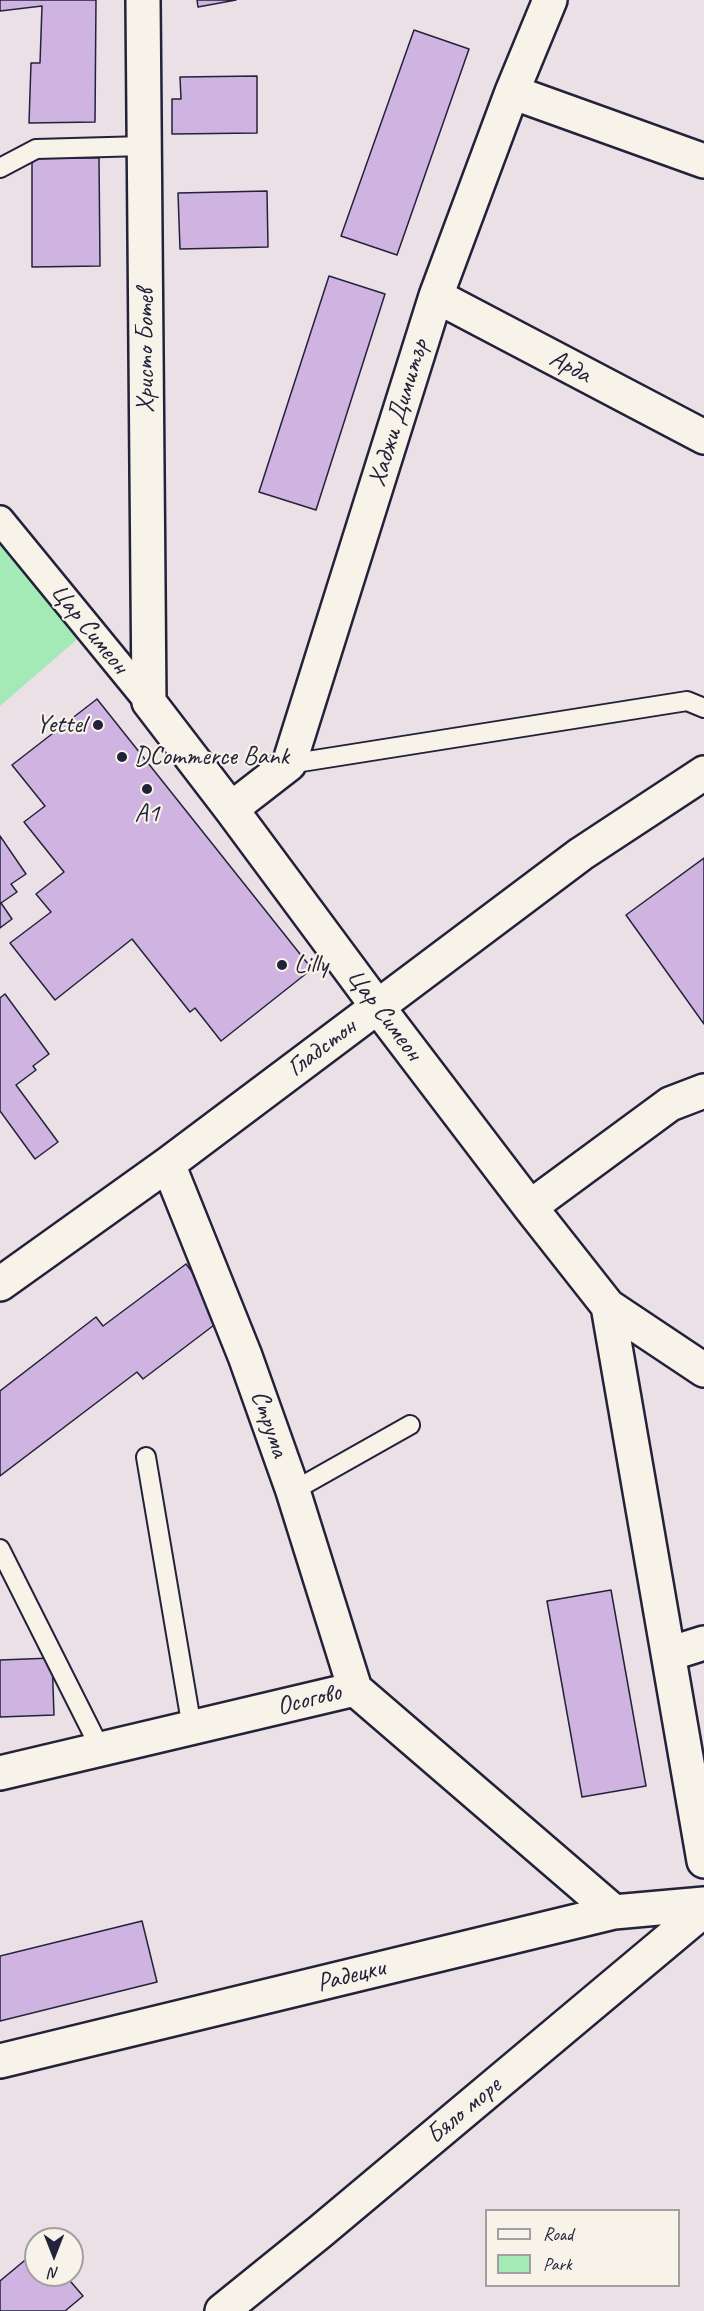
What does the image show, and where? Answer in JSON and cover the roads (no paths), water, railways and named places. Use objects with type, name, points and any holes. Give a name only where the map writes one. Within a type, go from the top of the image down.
[{"type":"street","name":"Христо Ботев","points":[[143,0],[149,702]]},
{"type":"street","name":"Хаджи Димитър","points":[[289,764],[436,296],[512,92],[550,0]]},
{"type":"street","points":[[512,92],[704,161]]},
{"type":"street","name":"Арда","points":[[436,296],[704,437]]},
{"type":"street","name":"Цар Симеон","points":[[0,520],[149,702],[530,1207],[609,1306],[704,1370]]},
{"type":"street","points":[[231,809],[289,764]]},
{"type":"street","name":"Гладстон","points":[[0,1284],[168,1164],[581,854],[704,773]]},
{"type":"street","points":[[530,1207],[670,1104],[704,1091]]},
{"type":"street","name":"Струма","points":[[168,1164],[245,1356],[293,1491],[355,1689]]},
{"type":"street","points":[[609,1306],[704,1860]]},
{"type":"street","points":[[669,1654],[704,1643]]},
{"type":"street","name":"Осогово","points":[[0,1773],[355,1689],[614,1912]]},
{"type":"street","name":"Радецки","points":[[0,2061],[614,1912],[704,1904]]},
{"type":"street","name":"Бяло море","points":[[222,2311],[321,2231],[704,1910]]},
{"type":"lane","points":[[0,168],[36,149],[144,146]]},
{"type":"lane","points":[[289,764],[687,701],[704,708]]},
{"type":"lane","points":[[293,1491],[410,1425]]},
{"type":"lane","points":[[146,1457],[192,1728]]},
{"type":"lane","points":[[0,1549],[101,1750]]},
{"type":"place","name":"Yettel","points":[[98,725]]},
{"type":"place","name":"DCommerce Bank","points":[[122,757]]},
{"type":"place","name":"A1","points":[[147,789]]},
{"type":"place","name":"Lilly","points":[[282,965]]}]
